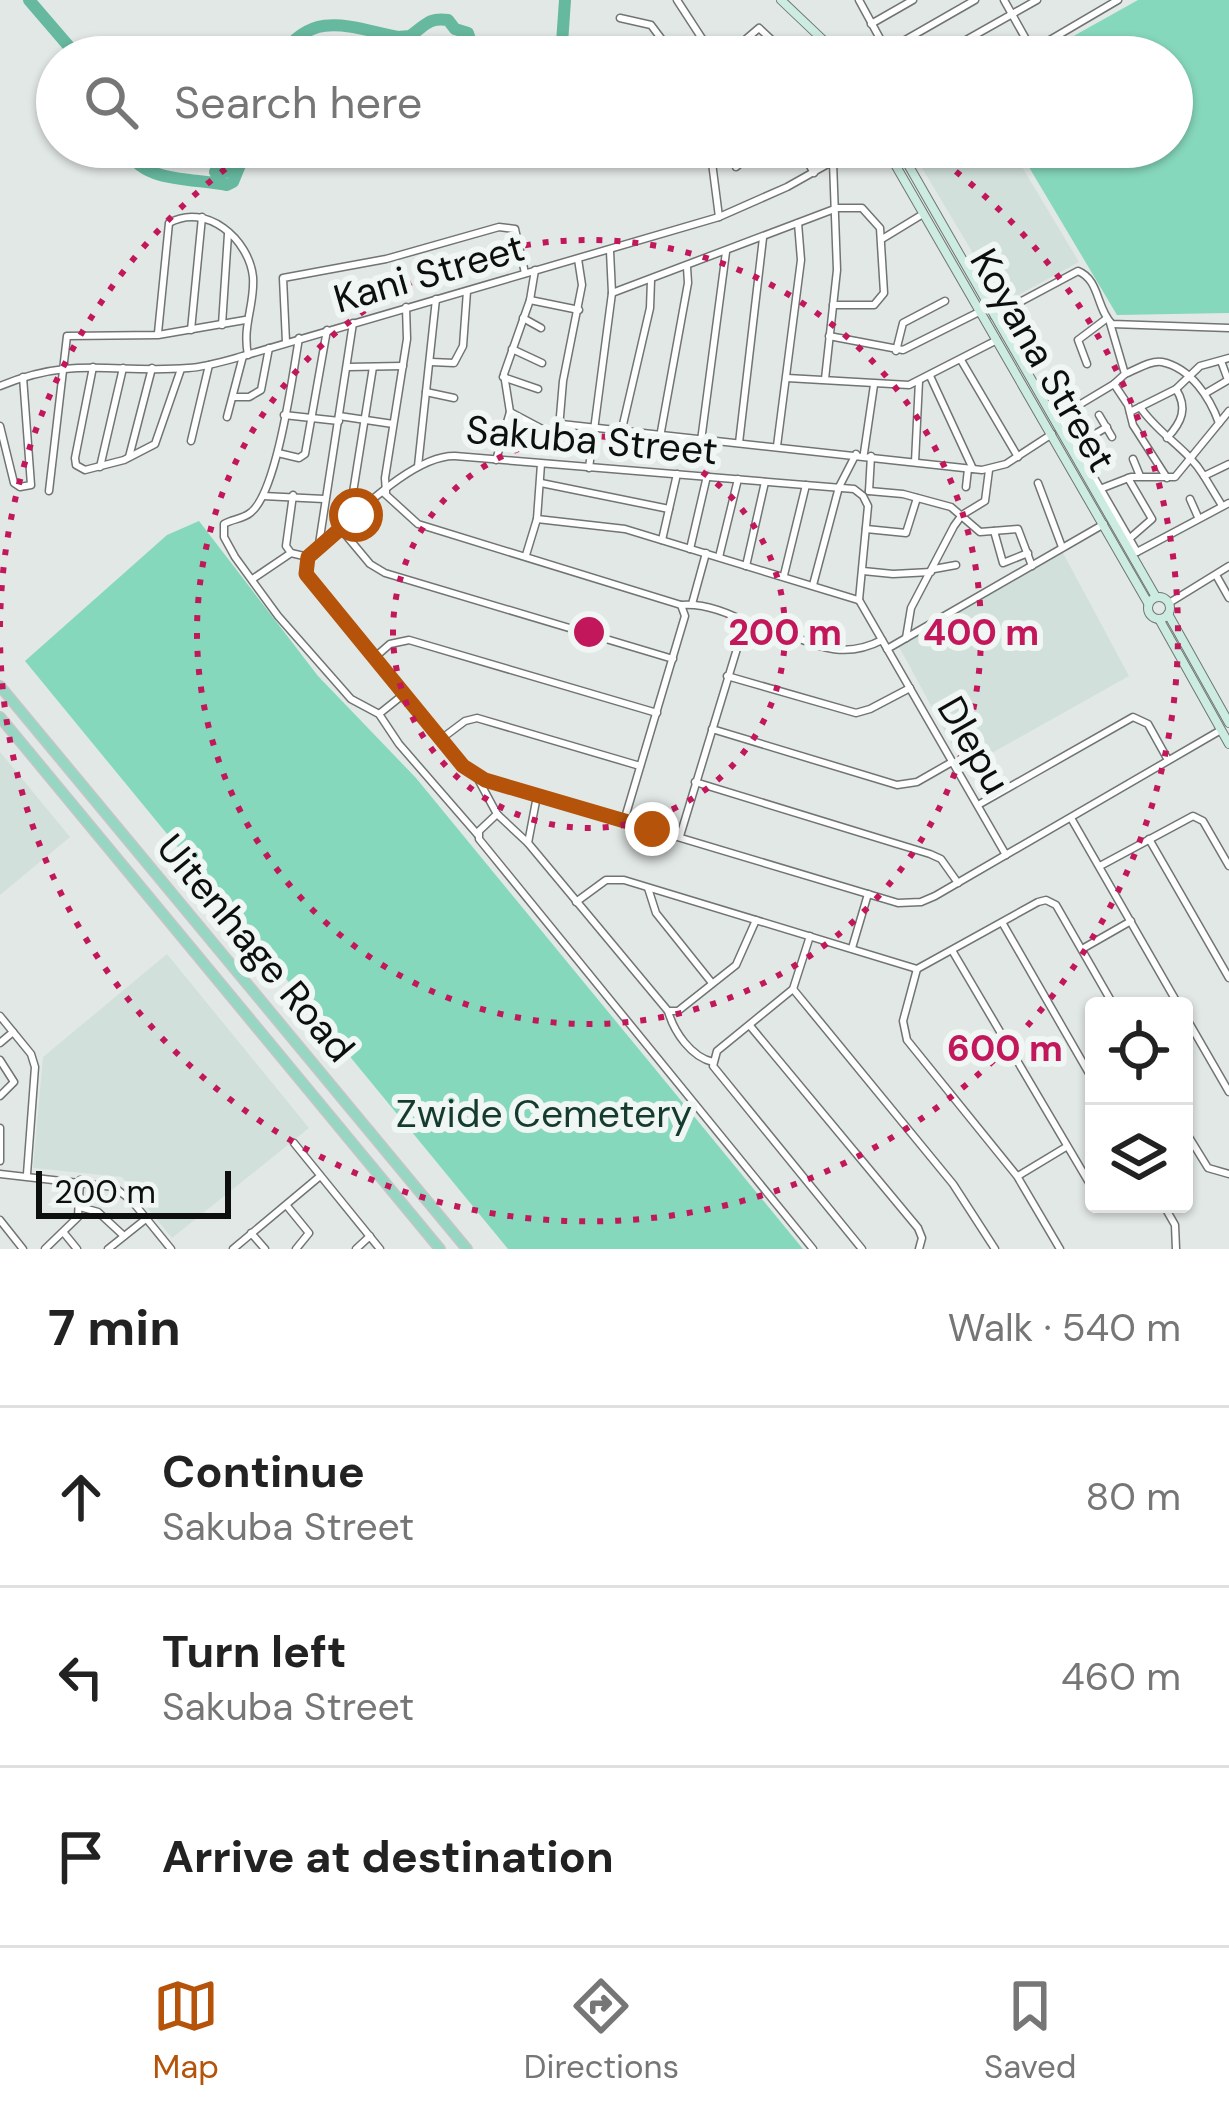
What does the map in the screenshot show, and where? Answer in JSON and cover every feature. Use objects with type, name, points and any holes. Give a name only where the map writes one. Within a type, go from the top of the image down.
[{"type":"main road","points":[[781,0],[817,36]]},
{"type":"main road","name":"Koyana Street","points":[[897,168],[1152,600]]},
{"type":"main road","name":"Koyana Street","points":[[910,168],[1135,553],[1152,600],[1149,614],[1165,612],[1225,726],[1229,744]]},
{"type":"main road","points":[[1152,600],[1165,612]]},
{"type":"main road","name":"Uitenhage Road","points":[[0,686],[466,1249]]},
{"type":"main road","name":"Uitenhage Road","points":[[0,717],[440,1249]]},
{"type":"street","points":[[677,0],[700,36]]},
{"type":"street","points":[[859,0],[878,36]]},
{"type":"street","points":[[871,24],[913,0]]},
{"type":"street","points":[[917,36],[975,0]]},
{"type":"street","points":[[1004,0],[1024,36]]},
{"type":"street","points":[[973,36],[1037,0]]},
{"type":"street","points":[[1056,36],[1118,0]]},
{"type":"street","points":[[620,18],[651,25],[659,36]]},
{"type":"street","points":[[713,168],[719,217]]},
{"type":"street","points":[[811,168],[814,173]]},
{"type":"street","name":"Kani Street","points":[[0,386],[66,366],[181,369],[246,355],[719,217],[823,168]]},
{"type":"street","points":[[824,381],[833,305],[837,208],[834,168]]},
{"type":"street","points":[[612,293],[837,208],[868,211],[882,239],[884,284],[878,303],[833,305]]},
{"type":"street","points":[[882,239],[923,214]]},
{"type":"street","points":[[191,331],[202,217]]},
{"type":"street","points":[[158,335],[169,223],[176,218],[218,221],[252,269],[253,291],[244,320],[246,355],[227,417]]},
{"type":"street","points":[[777,447],[801,260],[798,224]]},
{"type":"street","points":[[286,342],[283,278],[386,260],[500,226],[515,229],[525,273]]},
{"type":"street","points":[[222,325],[228,234]]},
{"type":"street","points":[[739,444],[764,238]]},
{"type":"street","points":[[589,468],[612,293],[610,250]]},
{"type":"street","points":[[701,441],[726,252]]},
{"type":"street","points":[[560,426],[563,381],[579,310],[582,277],[578,259]]},
{"type":"street","points":[[660,437],[687,267]]},
{"type":"street","points":[[496,460],[510,412],[503,377],[535,271]]},
{"type":"street","points":[[994,316],[1078,271],[1091,280],[1125,374]]},
{"type":"street","points":[[621,433],[650,308],[651,280]]},
{"type":"street","points":[[431,362],[454,363],[461,355],[466,291]]},
{"type":"street","points":[[418,466],[436,299]]},
{"type":"street","points":[[530,300],[579,310]]},
{"type":"street","points":[[896,351],[903,323],[945,301]]},
{"type":"street","points":[[406,307],[403,366],[385,492],[418,524],[847,652],[882,640]]},
{"type":"street","points":[[829,336],[896,351],[916,346],[981,310]]},
{"type":"street","points":[[523,319],[541,328]]},
{"type":"street","points":[[49,491],[69,334],[158,335],[244,320]]},
{"type":"street","points":[[1087,364],[1078,340],[1108,321],[1229,328]]},
{"type":"street","points":[[320,545],[317,538],[353,323]]},
{"type":"street","points":[[278,453],[303,456],[327,330]]},
{"type":"street","points":[[299,338],[278,453],[263,496],[253,511],[224,524],[235,557],[278,616],[351,699],[379,714],[813,1249]]},
{"type":"street","points":[[915,463],[919,386],[997,340]]},
{"type":"street","points":[[233,397],[249,397],[260,390],[269,348]]},
{"type":"street","points":[[512,349],[542,363]]},
{"type":"street","points":[[1130,412],[1176,388],[1200,366],[1225,359],[1228,380],[1206,393]]},
{"type":"street","points":[[961,360],[1018,457]]},
{"type":"street","points":[[1140,407],[1167,439],[1192,458],[1225,504],[1135,553],[1060,416],[1125,374],[1160,362],[1206,393],[1219,423]]},
{"type":"street","points":[[191,441],[208,365]]},
{"type":"street","points":[[93,366],[76,465],[86,470],[129,458],[158,441],[181,369]]},
{"type":"street","points":[[348,367],[403,366]]},
{"type":"street","points":[[100,467],[123,368]]},
{"type":"street","points":[[129,458],[152,368]]},
{"type":"street","points":[[356,515],[351,505],[374,368]]},
{"type":"street","points":[[0,426],[14,483],[20,488],[31,485],[23,376]]},
{"type":"street","points":[[930,376],[971,469],[966,487]]},
{"type":"street","points":[[503,377],[538,389]]},
{"type":"street","points":[[787,378],[938,391]]},
{"type":"street","points":[[1114,384],[1132,425],[1167,478]]},
{"type":"street","points":[[537,518],[625,530],[859,600],[868,506],[864,455],[874,386]]},
{"type":"street","points":[[1167,439],[1182,416],[1183,401],[1176,388]]},
{"type":"street","points":[[426,392],[454,398]]},
{"type":"street","points":[[1100,489],[1127,478],[1178,476],[1229,411]]},
{"type":"street","points":[[510,412],[542,430],[592,428],[989,470],[1052,434]]},
{"type":"street","points":[[284,415],[393,424]]},
{"type":"street","points":[[1100,415],[1112,436]]},
{"type":"street","points":[[1076,445],[1106,427]]},
{"type":"street","points":[[813,585],[843,488],[864,455]]},
{"type":"street","name":"Sakuba Street","points":[[308,557],[418,466],[444,456],[843,488]]},
{"type":"street","points":[[1133,459],[1140,476]]},
{"type":"street","points":[[525,556],[537,518],[541,464]]},
{"type":"street","points":[[1204,476],[1229,464]]},
{"type":"street","points":[[906,638],[911,608],[962,515],[985,501],[989,470]]},
{"type":"street","points":[[662,540],[677,474]]},
{"type":"street","points":[[690,549],[707,476]]},
{"type":"street","points":[[1127,478],[1152,519],[1129,539]]},
{"type":"street","points":[[719,557],[738,479]]},
{"type":"street","points":[[746,566],[765,482]]},
{"type":"street","points":[[541,483],[669,509]]},
{"type":"street","points":[[1038,483],[1062,548]]},
{"type":"street","points":[[784,576],[806,485]]},
{"type":"street","points":[[843,488],[861,493],[868,506]]},
{"type":"street","points":[[868,491],[951,507],[975,530],[1020,530],[1032,566]]},
{"type":"street","points":[[291,553],[286,542],[293,495]]},
{"type":"street","points":[[263,496],[324,499]]},
{"type":"street","points":[[866,530],[906,533],[916,498]]},
{"type":"street","points":[[1190,500],[1198,517]]},
{"type":"street","points":[[887,649],[1104,524]]},
{"type":"street","points":[[340,528],[370,564],[385,573],[673,659]]},
{"type":"street","points":[[994,532],[999,564],[1028,553]]},
{"type":"street","points":[[252,579],[291,553],[308,557],[306,574],[477,777],[497,814],[528,843],[668,1011],[694,1052],[713,1064],[862,1249]]},
{"type":"street","points":[[692,604],[706,553]]},
{"type":"street","points":[[1165,612],[1229,564]]},
{"type":"street","points":[[863,571],[893,574],[956,565]]},
{"type":"street","points":[[1215,574],[1229,598]]},
{"type":"street","points":[[984,580],[989,591]]},
{"type":"street","name":"Dlepu","points":[[859,600],[1006,855]]},
{"type":"street","points":[[624,821],[685,616],[681,604]]},
{"type":"street","points":[[680,836],[741,632],[756,626]]},
{"type":"street","points":[[374,658],[390,644],[410,640],[657,713]]},
{"type":"street","points":[[727,676],[856,712],[870,710],[910,688]]},
{"type":"street","points":[[379,714],[404,694]]},
{"type":"street","points":[[978,806],[1133,717],[1148,724],[1168,761]]},
{"type":"street","points":[[441,739],[477,718],[640,766]]},
{"type":"street","points":[[477,777],[868,895],[914,903],[958,883],[1225,726]]},
{"type":"street","points":[[712,728],[896,784],[917,782],[952,762]]},
{"type":"street","points":[[695,782],[930,854],[940,859],[958,883]]},
{"type":"street","points":[[528,843],[537,796]]},
{"type":"street","points":[[478,835],[497,814]]},
{"type":"street","points":[[1100,866],[1183,819],[1196,817],[1229,866]]},
{"type":"street","points":[[1071,818],[1174,997]]},
{"type":"street","points":[[1149,839],[1229,978]]},
{"type":"street","points":[[576,902],[605,880],[648,888],[917,969],[1038,902],[1049,901],[1056,905],[1109,997]]},
{"type":"street","points":[[648,888],[656,913],[712,982]]},
{"type":"street","points":[[852,948],[868,895]]},
{"type":"street","points":[[668,1011],[678,1011],[743,956],[756,920]]},
{"type":"street","points":[[1082,949],[1131,921]]},
{"type":"street","points":[[1003,923],[1085,1066]]},
{"type":"street","points":[[713,1064],[718,1051],[793,989],[811,936]]},
{"type":"street","points":[[953,952],[1085,1177]]},
{"type":"street","points":[[917,969],[903,1022],[908,1040],[1017,1176],[1058,1245],[1042,1249]]},
{"type":"street","points":[[793,989],[953,1184],[995,1249]]},
{"type":"street","points":[[0,1016],[31,1054],[35,1066],[27,1176]]},
{"type":"street","points":[[749,1026],[918,1228],[919,1249]]},
{"type":"street","points":[[1193,1030],[1229,1092]]},
{"type":"street","points":[[0,1043],[13,1032]]},
{"type":"street","points":[[0,1060],[14,1082],[0,1096]]},
{"type":"street","points":[[0,1128],[0,1161]]},
{"type":"street","points":[[294,1143],[380,1249]]},
{"type":"street","points":[[1193,1144],[1208,1168],[1229,1174]]},
{"type":"street","points":[[1017,1176],[1066,1148]]},
{"type":"street","points":[[0,1174],[115,1187],[171,1249]]},
{"type":"street","points":[[233,1249],[320,1177]]},
{"type":"street","points":[[45,1249],[78,1217],[80,1180]]},
{"type":"street","points":[[286,1205],[309,1233],[296,1249]]},
{"type":"street","points":[[80,1207],[102,1214],[124,1236]]},
{"type":"street","points":[[1168,1213],[1175,1225],[1176,1249]]},
{"type":"street","points":[[108,1249],[147,1218]]},
{"type":"street","points":[[0,1220],[3,1232],[23,1249]]},
{"type":"street","points":[[64,1233],[77,1249]]},
{"type":"street","points":[[251,1233],[265,1249]]},
{"type":"street","points":[[356,1249],[370,1236]]},
{"type":"shaded area","points":[[922,168],[1023,168],[1079,262],[1011,299],[998,295]]},
{"type":"shaded area","points":[[1062,551],[1129,676],[965,768],[898,645]]},
{"type":"shaded area","points":[[0,752],[70,837],[0,895]]},
{"type":"shaded area","points":[[167,954],[309,1128],[172,1238],[122,1177],[33,1168],[43,1057]]},
{"type":"green space","points":[[1138,0],[1229,0],[1229,313],[1117,315],[1030,168],[1193,168],[1193,36],[1074,36]]},
{"type":"green space","name":"Zwide Cemetery","points":[[199,521],[318,676],[416,778],[803,1249],[508,1249],[25,661],[167,535]]},
{"type":"waterway","points":[[29,0],[60,36]]},
{"type":"waterway","points":[[562,36],[565,0]]},
{"type":"waterway","points":[[410,36],[441,19],[469,36]]},
{"type":"waterway","points":[[301,36],[334,25],[394,36]]},
{"type":"waterway","points":[[144,168],[227,185],[239,168]]},
{"type":"waterway","points":[[217,168],[215,172],[222,174],[234,168]]},
{"type":"route","points":[[356,515],[308,557],[306,574],[463,766],[485,780],[652,829]]}]
